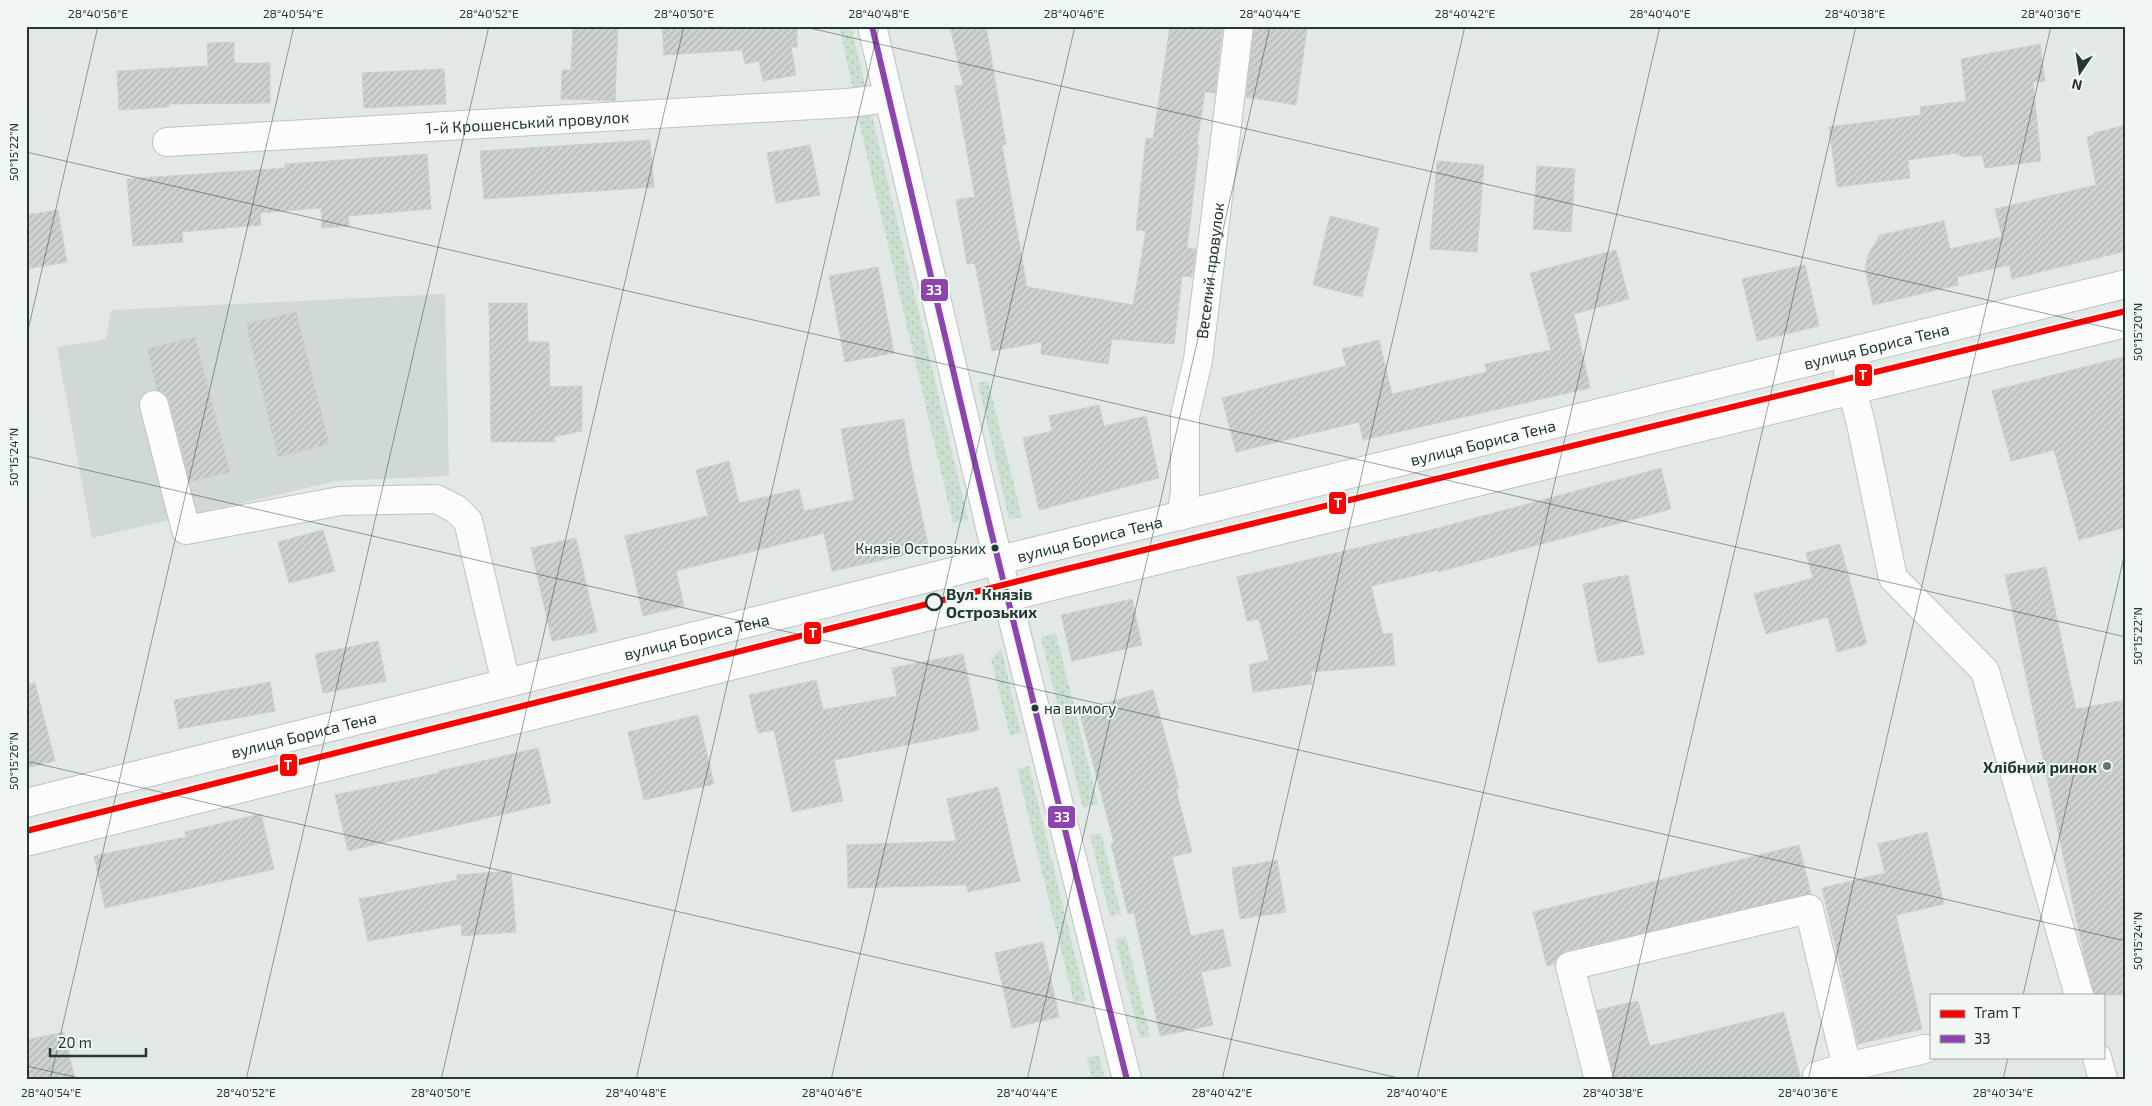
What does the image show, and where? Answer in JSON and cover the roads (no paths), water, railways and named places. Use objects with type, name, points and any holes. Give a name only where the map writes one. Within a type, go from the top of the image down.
[{"type":"street","points":[[872,26],[998,560],[1127,1080]]},
{"type":"street","name":"Веселий провулок","points":[[1181,516],[1185,492],[1185,416],[1198,360],[1239,26]]},
{"type":"street","name":"1-й Крошенський провулок","points":[[167,142],[848,103],[889,98]]},
{"type":"street","name":"вулиця Бориса Тена","points":[[26,803],[998,560],[2126,284]]},
{"type":"street","points":[[26,842],[1008,597],[1853,392],[2126,323]]},
{"type":"street","points":[[1843,354],[1894,578],[1985,671],[2079,994]]},
{"type":"street","points":[[154,405],[186,530],[340,501],[436,498],[456,509],[468,521],[506,683]]},
{"type":"street","points":[[1599,1080],[1570,966],[1809,909],[1847,1067]]},
{"type":"street","points":[[1817,1076],[1925,1049]]},
{"type":"street","points":[[2097,1058],[2103,1080]]},
{"type":"tram line","name":"Т","points":[[26,831],[1058,571],[2126,311]]},
{"type":"place","name":"Князів Острозьких","points":[[995,548]]},
{"type":"place","name":"Вул. Князів Острозьких","points":[[934,602]]},
{"type":"place","name":"на вимогу","points":[[1035,708]]},
{"type":"place","name":"Хлібний ринок","points":[[2107,766]]}]
